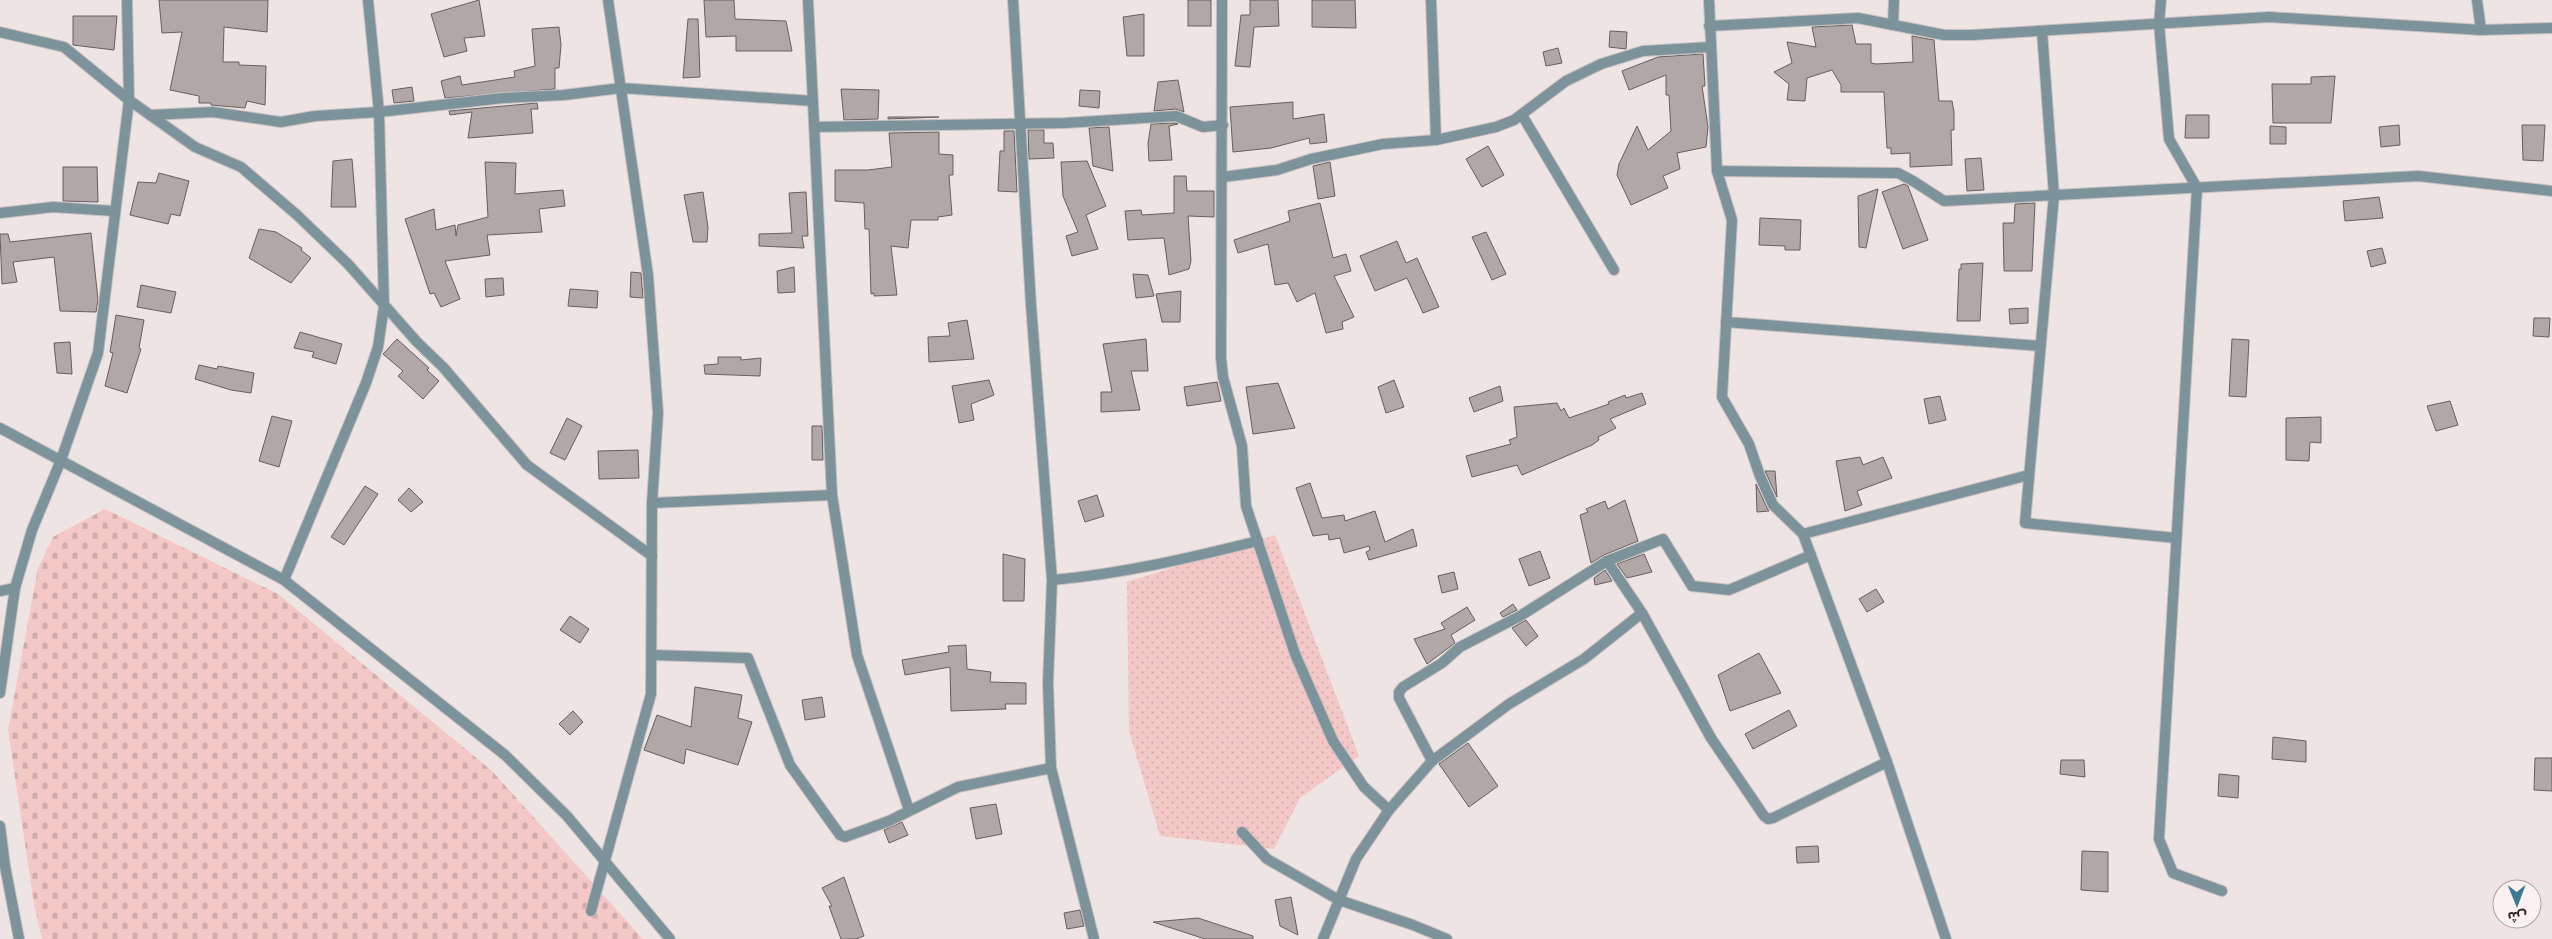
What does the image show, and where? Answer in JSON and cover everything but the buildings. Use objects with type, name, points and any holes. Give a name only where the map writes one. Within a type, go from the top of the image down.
[{"type":"street","points":[[0,693],[15,588],[32,530],[61,460],[98,353],[129,100],[128,0]]},
{"type":"street","points":[[284,580],[366,383],[378,347],[384,306],[379,112],[368,0]]},
{"type":"street","points":[[591,911],[648,710],[653,655],[652,503],[658,413],[651,303],[608,0]]},
{"type":"street","points":[[808,0],[816,127],[832,495],[857,655],[909,810]]},
{"type":"street","points":[[1013,0],[1031,306],[1052,580],[1048,683],[1050,768],[1094,939]]},
{"type":"street","points":[[1222,0],[1223,377],[1242,446],[1246,506],[1295,654],[1333,741],[1359,780],[1389,810]]},
{"type":"street","points":[[1431,0],[1436,140]]},
{"type":"street","points":[[1709,0],[1717,171],[1732,220],[1722,397],[1750,444],[1760,476],[1773,505],[1804,534],[1887,762],[1946,939]]},
{"type":"street","points":[[1892,25],[1894,0]]},
{"type":"street","points":[[2161,0],[2159,24],[2169,139],[2197,188],[2159,839],[2173,874],[2222,891]]},
{"type":"street","points":[[2477,0],[2481,30]]},
{"type":"street","points":[[1709,26],[1858,18],[1944,35],[2042,31],[2269,16],[2481,30],[2552,28]]},
{"type":"street","points":[[2042,31],[2054,195],[2025,523],[2176,538]]},
{"type":"street","points":[[0,32],[64,47],[129,100],[196,147],[241,168],[297,215],[348,264],[384,306],[442,367],[526,465],[652,556]]},
{"type":"street","points":[[1223,177],[1277,170],[1311,159],[1383,144],[1436,140],[1496,127],[1522,115],[1566,81],[1601,64],[1644,50],[1711,47]]},
{"type":"street","points":[[150,115],[213,112],[281,122],[315,116],[379,112],[621,88],[813,101]]},
{"type":"street","points":[[1522,115],[1614,270]]},
{"type":"street","points":[[816,127],[1021,123],[1176,116],[1203,127],[1223,125]]},
{"type":"street","points":[[1717,171],[1898,173],[1944,201],[2418,176],[2552,191]]},
{"type":"street","points":[[0,213],[53,207],[114,211]]},
{"type":"street","points":[[1726,322],[2040,346]]},
{"type":"street","points":[[0,428],[284,580],[505,755],[566,816],[604,864],[670,939]]},
{"type":"street","points":[[1804,534],[2029,474]]},
{"type":"street","points":[[652,503],[832,495]]},
{"type":"street","points":[[1432,761],[1399,698],[1398,692],[1402,687],[1442,662],[1460,647],[1520,616],[1607,560],[1663,539],[1692,586],[1729,590],[1811,555]]},
{"type":"street","points":[[1052,580],[1088,577],[1165,564],[1258,541]]},
{"type":"street","points":[[1607,560],[1642,613],[1711,738],[1764,816],[1773,818],[1887,762]]},
{"type":"street","points":[[0,591],[15,588]]},
{"type":"street","points":[[1323,939],[1356,858],[1389,810],[1432,761],[1509,704],[1584,660],[1642,613]]},
{"type":"street","points":[[653,655],[748,658],[790,765],[840,835],[850,837],[889,821],[958,787],[1050,768]]},
{"type":"street","points":[[0,826],[2,866],[19,939]]},
{"type":"street","points":[[1242,832],[1268,859],[1339,900],[1413,925],[1447,939]]},
{"type":"green space","points":[[105,509],[278,594],[492,771],[643,939],[42,939],[34,904],[8,730],[38,568],[53,537]]},
{"type":"green space","points":[[1275,535],[1359,756],[1300,798],[1274,849],[1160,836],[1129,731],[1127,582]]}]
